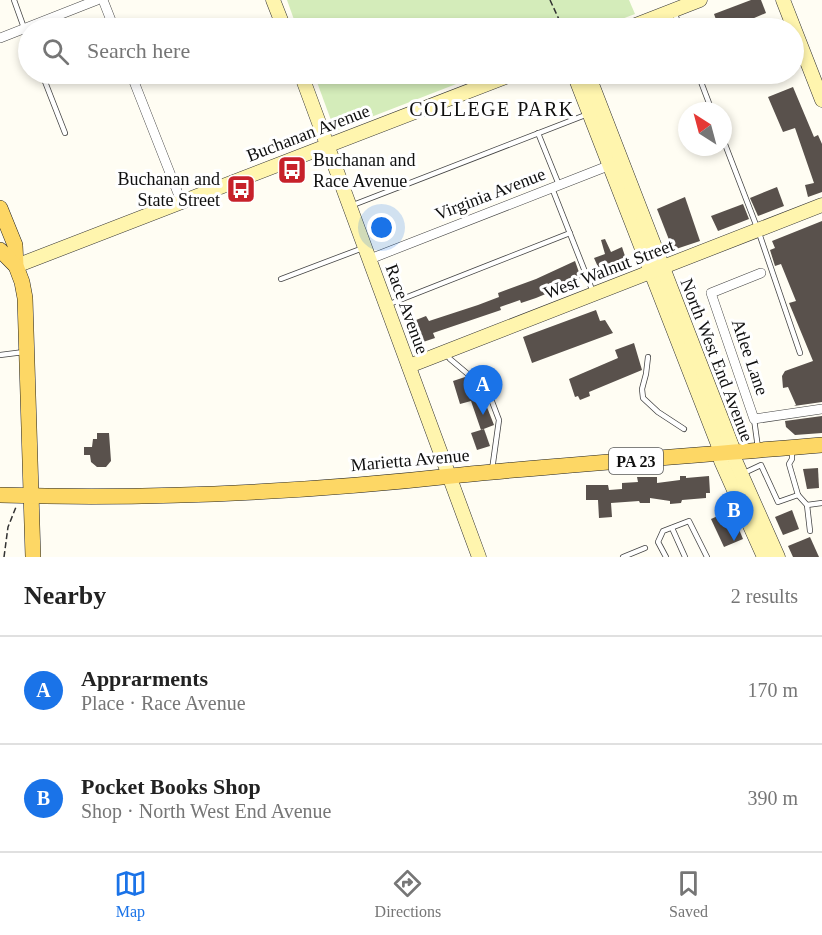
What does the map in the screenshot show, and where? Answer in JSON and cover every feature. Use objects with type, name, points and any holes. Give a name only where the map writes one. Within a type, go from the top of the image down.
[{"type":"main road","points":[[0,208],[15,245],[16,266],[25,298],[33,557]]},
{"type":"main road","points":[[0,250],[16,266]]},
{"type":"main road","name":"Marietta Avenue","points":[[0,495],[91,498],[175,496],[450,477],[727,453],[759,458],[791,448],[822,445]]},
{"type":"street","points":[[50,18],[97,0]]},
{"type":"street","points":[[103,0],[110,18]]},
{"type":"street","points":[[273,0],[280,18]]},
{"type":"street","points":[[653,18],[700,0]]},
{"type":"street","points":[[783,0],[790,18]]},
{"type":"street","points":[[0,38],[18,30]]},
{"type":"street","points":[[804,54],[822,100]]},
{"type":"street","points":[[135,84],[181,201]]},
{"type":"street","name":"Race Avenue","points":[[305,84],[450,477],[476,556]]},
{"type":"street","name":"Buchanan Avenue","points":[[16,266],[487,84]]},
{"type":"street","name":"North West End Avenue","points":[[578,84],[589,114],[615,163]]},
{"type":"street","name":"North West End Avenue","points":[[591,84],[615,163],[727,453],[741,474],[767,554]]},
{"type":"street","name":"Virginia Avenue","points":[[368,253],[615,163]]},
{"type":"street","name":"West Walnut Street","points":[[409,366],[822,205]]},
{"type":"street","name":"Atlee Lane","points":[[761,273],[711,293],[754,419],[822,409]]},
{"type":"street","name":"North West End Avenue","points":[[727,453],[722,461],[767,554]]},
{"type":"lane","points":[[14,0],[20,18]]},
{"type":"lane","points":[[673,10],[676,18]]},
{"type":"lane","points":[[46,84],[65,133]]},
{"type":"lane","points":[[702,84],[709,102]]},
{"type":"lane","points":[[350,206],[589,114]]},
{"type":"lane","points":[[538,133],[570,233],[594,294]]},
{"type":"lane","points":[[730,156],[758,230],[800,353]]},
{"type":"lane","points":[[387,305],[570,233]]},
{"type":"lane","points":[[281,279],[368,253]]},
{"type":"lane","points":[[0,354],[27,352]]},
{"type":"lane","points":[[446,352],[450,359],[488,390],[499,420],[492,473]]},
{"type":"lane","points":[[648,357],[642,389],[643,398],[658,412],[684,429]]},
{"type":"lane","points":[[754,419],[759,442],[759,458],[778,502],[798,495]]},
{"type":"lane","points":[[791,448],[792,459],[789,464],[798,495],[807,505],[810,531]]},
{"type":"lane","points":[[741,474],[759,458]]},
{"type":"lane","points":[[807,505],[822,503]]},
{"type":"lane","points":[[666,557],[658,542],[663,531],[689,521],[707,557]]},
{"type":"lane","points":[[672,528],[685,557]]},
{"type":"lane","points":[[623,557],[645,548]]},
{"type":"path","points":[[550,0],[558,18]]},
{"type":"path","points":[[4,557],[8,527],[14,508],[30,496]]},
{"type":"green space","points":[[287,0],[629,0],[635,14],[624,18],[293,18]]},
{"type":"green space","points":[[318,84],[456,84],[335,131]]},
{"type":"building","points":[[751,0],[761,0],[766,13],[754,18],[715,18],[714,14]]},
{"type":"building","points":[[793,87],[814,137],[818,135],[822,144],[822,192],[808,197],[805,185],[814,183],[795,128],[783,132],[768,97]]},
{"type":"building","points":[[777,187],[784,206],[758,216],[750,198]]},
{"type":"building","points":[[685,197],[700,241],[673,250],[657,209]]},
{"type":"building","points":[[743,204],[749,219],[718,231],[711,216]]},
{"type":"building","points":[[822,221],[822,402],[794,406],[796,405],[788,387],[783,388],[782,376],[785,371],[813,361],[789,303],[796,301],[781,264],[775,266],[770,250],[775,248],[772,241]]},
{"type":"building","points":[[605,239],[611,252],[622,247],[626,259],[615,265],[616,268],[606,272],[598,267],[594,258],[605,254],[601,240]]},
{"type":"building","points":[[575,261],[581,278],[559,284],[560,288],[536,298],[521,303],[520,300],[500,307],[501,310],[433,333],[435,338],[414,345],[406,324],[426,316],[429,321],[478,305],[499,297],[498,293]]},
{"type":"building","points":[[596,310],[600,321],[605,320],[613,333],[532,363],[523,337]]},
{"type":"building","points":[[634,343],[642,370],[589,392],[590,396],[580,400],[578,396],[575,397],[569,379],[618,358],[615,350]]},
{"type":"building","points":[[465,377],[472,394],[481,391],[484,394],[483,397],[494,425],[481,430],[471,401],[460,404],[453,381]]},
{"type":"building","points":[[822,416],[822,433],[795,435],[786,427],[785,421]]},
{"type":"building","points":[[484,429],[490,446],[477,450],[471,433]]},
{"type":"building","points":[[97,433],[109,433],[111,461],[106,467],[97,467],[91,462],[90,455],[84,455],[84,447],[92,447],[93,439],[97,439]]},
{"type":"building","points":[[818,468],[819,488],[807,489],[803,469]]},
{"type":"building","points":[[680,476],[686,476],[686,478],[709,476],[710,493],[706,493],[706,498],[682,500],[681,503],[670,504],[670,501],[650,498],[650,503],[639,501],[611,503],[612,517],[599,518],[598,500],[586,500],[586,485],[608,485],[609,490],[622,489],[622,483],[638,482],[637,477],[657,477],[657,483],[680,480]]},
{"type":"building","points":[[731,510],[743,539],[724,547],[711,519]]},
{"type":"building","points":[[792,510],[799,529],[783,535],[775,517]]},
{"type":"building","points":[[810,537],[819,557],[793,557],[788,546]]},
{"type":"place","name":"Buchanan and Race Avenue","points":[[292,170]]},
{"type":"place","name":"Buchanan and State Street","points":[[241,189]]},
{"type":"place","name":"Apprarments","points":[[483,415]]},
{"type":"place","name":"Pocket Books Shop","points":[[734,541]]},
{"type":"district","name":"COLLEGE PARK","points":[[492,109]]}]
